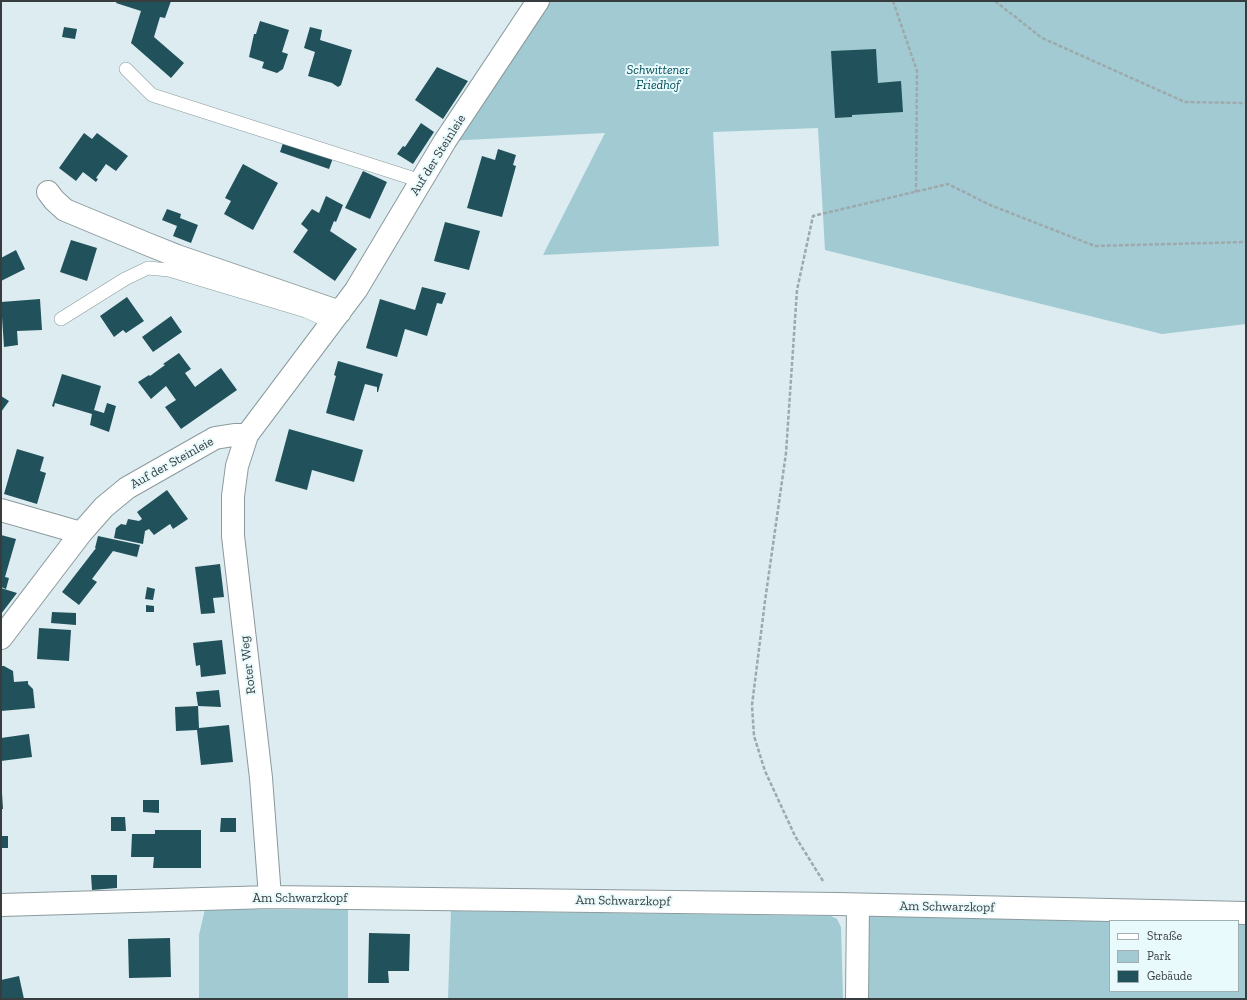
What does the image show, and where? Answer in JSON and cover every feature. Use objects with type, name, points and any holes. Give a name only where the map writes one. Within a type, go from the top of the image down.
[{"type":"street","name":"Auf der Steinleie","points":[[1,638],[81,533],[104,507],[127,488],[215,438],[234,435],[247,435],[356,290],[445,141],[538,1]]},
{"type":"street","points":[[48,192],[65,210],[140,242],[336,317]]},
{"type":"street","name":"Roter Weg","points":[[247,435],[237,466],[233,496],[233,536],[261,778],[270,897]]},
{"type":"street","points":[[1,510],[81,533]]},
{"type":"street","name":"Am Schwarzkopf","points":[[1,905],[270,897],[848,904],[1246,913]]},
{"type":"street","points":[[848,904],[858,999]]},
{"type":"lane","points":[[126,69],[152,95],[421,181]]},
{"type":"lane","points":[[61,319],[125,279],[148,268],[169,270],[306,311],[336,317]]},
{"type":"path","points":[[893,1],[917,71],[916,192]]},
{"type":"path","points":[[995,1],[1042,38],[1185,102],[1246,103]]},
{"type":"path","points":[[848,904],[795,836],[765,771],[754,736],[752,705],[764,601],[786,453],[797,290],[813,216],[948,184],[990,206],[1095,246],[1246,242]]},
{"type":"green space","name":"Schwittener Friedhof","points":[[538,1],[1246,1],[1246,324],[1162,334],[825,250],[818,128],[713,132],[719,246],[543,255],[605,133],[445,141]]},
{"type":"green space","points":[[856,894],[1246,907],[1246,999],[857,999]]},
{"type":"green space","points":[[205,909],[348,910],[348,999],[199,999],[199,935]]},
{"type":"green space","points":[[451,911],[831,916],[837,919],[841,927],[843,999],[448,999]]},
{"type":"building","points":[[117,1],[171,1],[165,18],[160,17],[154,37],[184,63],[171,78],[131,43],[141,11],[116,3]]},
{"type":"building","points":[[260,21],[289,30],[282,52],[288,54],[283,69],[277,73],[262,68],[264,62],[249,57],[254,34],[256,34]]},
{"type":"building","points":[[64,27],[77,29],[75,39],[62,37]]},
{"type":"building","points":[[310,27],[322,30],[320,40],[352,50],[341,85],[338,87],[332,83],[308,76],[315,52],[304,48]]},
{"type":"building","points":[[876,49],[878,83],[901,81],[903,112],[852,115],[852,117],[835,118],[831,51]]},
{"type":"building","points":[[437,67],[468,81],[443,119],[415,100]]},
{"type":"building","points":[[421,123],[434,132],[413,164],[397,154],[403,146],[405,147]]},
{"type":"building","points":[[84,133],[92,139],[97,133],[128,156],[116,171],[106,164],[96,178],[98,179],[96,182],[83,172],[76,181],[59,168]]},
{"type":"building","points":[[284,140],[333,158],[329,169],[280,152]]},
{"type":"building","points":[[498,149],[516,155],[513,165],[516,166],[502,217],[467,208],[482,156],[495,160]]},
{"type":"building","points":[[243,164],[278,183],[253,230],[224,214],[231,201],[225,198]]},
{"type":"building","points":[[363,171],[387,182],[370,219],[345,208]]},
{"type":"building","points":[[326,196],[343,205],[336,222],[334,221],[330,231],[357,249],[335,281],[293,252],[308,230],[301,224],[312,209],[319,213]]},
{"type":"building","points":[[167,209],[181,214],[180,218],[198,225],[191,243],[173,236],[177,226],[162,220]]},
{"type":"building","points":[[445,222],[480,231],[469,270],[434,261]]},
{"type":"building","points":[[71,240],[97,248],[87,281],[60,272]]},
{"type":"building","points":[[16,250],[25,269],[1,281],[1,258]]},
{"type":"building","points":[[422,287],[446,293],[442,304],[437,303],[427,336],[405,329],[397,357],[366,348],[380,299],[415,310]]},
{"type":"building","points":[[127,297],[144,321],[126,333],[123,330],[114,337],[100,316]]},
{"type":"building","points":[[40,299],[42,330],[17,331],[18,345],[4,347],[1,302]]},
{"type":"building","points":[[171,316],[182,332],[153,352],[142,337]]},
{"type":"building","points":[[179,353],[191,369],[185,373],[195,387],[221,368],[237,390],[181,429],[165,407],[176,400],[166,386],[151,399],[138,382],[149,375],[150,376],[165,365],[163,364]]},
{"type":"building","points":[[338,361],[383,374],[378,392],[377,387],[365,384],[354,421],[326,413],[336,376],[334,375]]},
{"type":"building","points":[[62,374],[101,386],[94,410],[104,413],[107,403],[116,406],[109,432],[90,425],[92,414],[55,403],[54,407],[52,406]]},
{"type":"building","points":[[1,396],[9,401],[1,412]]},
{"type":"building","points":[[289,429],[363,450],[354,482],[312,470],[307,490],[275,481]]},
{"type":"building","points":[[17,449],[44,457],[40,471],[46,473],[37,504],[4,494]]},
{"type":"building","points":[[167,490],[188,519],[173,529],[170,524],[154,535],[149,529],[145,531],[143,544],[114,538],[116,528],[121,524],[126,525],[128,519],[139,521],[142,519],[137,512]]},
{"type":"building","points":[[1,535],[16,539],[5,577],[9,578],[6,589],[1,587]]},
{"type":"building","points":[[98,536],[140,545],[137,557],[113,551],[92,579],[97,582],[79,605],[62,592],[96,548]]},
{"type":"building","points":[[220,564],[224,597],[213,598],[215,613],[201,614],[195,567]]},
{"type":"building","points":[[147,587],[155,589],[153,600],[145,599]]},
{"type":"building","points":[[1,588],[17,593],[1,614]]},
{"type":"building","points":[[146,605],[154,606],[154,612],[146,612]]},
{"type":"building","points":[[52,612],[76,613],[76,625],[51,623]]},
{"type":"building","points":[[39,628],[71,630],[69,661],[37,659]]},
{"type":"building","points":[[222,640],[226,674],[201,677],[200,665],[196,666],[193,643]]},
{"type":"building","points":[[1,666],[13,671],[14,682],[28,681],[28,684],[33,689],[35,708],[1,711]]},
{"type":"building","points":[[219,690],[221,707],[198,706],[196,692]]},
{"type":"building","points":[[198,706],[199,728],[229,725],[233,762],[201,765],[197,730],[176,731],[175,707]]},
{"type":"building","points":[[29,734],[32,757],[1,761],[1,738]]},
{"type":"building","points":[[2,793],[3,809],[1,809]]},
{"type":"building","points":[[143,800],[159,800],[159,813],[143,812]]},
{"type":"building","points":[[111,817],[125,817],[126,831],[111,831]]},
{"type":"building","points":[[221,818],[236,818],[236,832],[220,832]]},
{"type":"building","points":[[155,830],[201,830],[201,868],[153,868],[154,857],[131,857],[132,834],[155,834]]},
{"type":"building","points":[[1,836],[8,836],[8,848],[1,848]]},
{"type":"building","points":[[91,875],[117,875],[117,888],[92,890]]},
{"type":"building","points":[[369,933],[410,934],[409,971],[388,971],[389,983],[368,983]]},
{"type":"building","points":[[170,938],[171,977],[129,978],[128,939]]},
{"type":"building","points":[[19,976],[24,999],[1,999],[1,980]]}]
